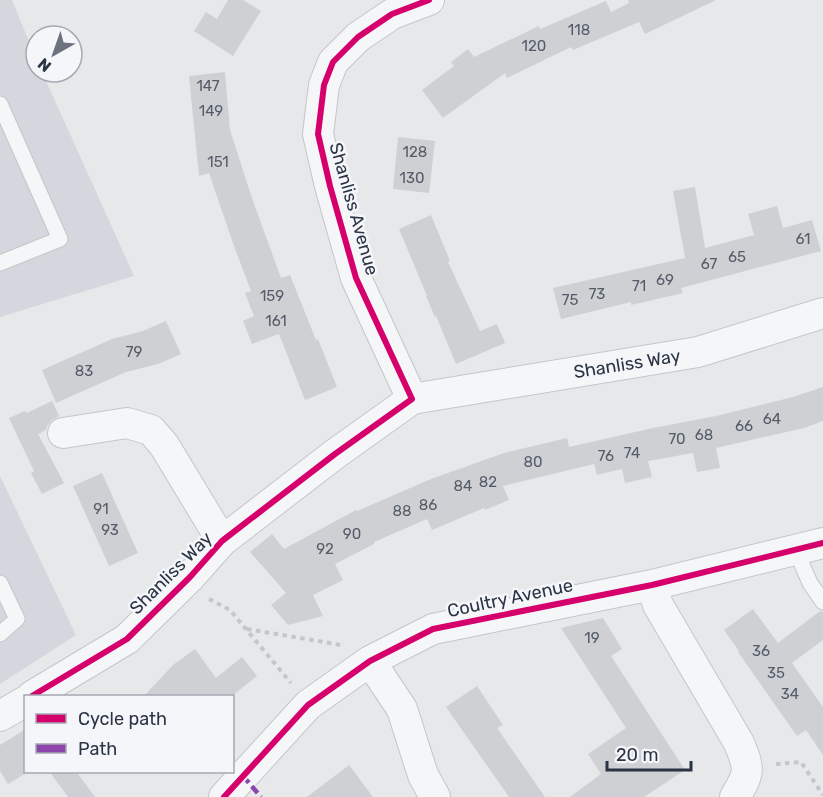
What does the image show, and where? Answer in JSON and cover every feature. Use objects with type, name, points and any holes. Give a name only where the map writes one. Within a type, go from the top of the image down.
[{"type":"street","name":"Shanliss Avenue","points":[[412,399],[356,278],[318,134],[324,85],[333,62],[358,37],[392,14],[429,0]]},
{"type":"street","name":"Shanliss Way","points":[[34,695],[127,639],[190,577],[222,541],[335,454],[412,399],[699,352],[823,313]]},
{"type":"street","name":"Shanliss Way","points":[[63,433],[127,423],[151,430],[164,445],[222,541]]},
{"type":"street","name":"Coultry Avenue","points":[[224,797],[357,653],[433,630],[652,585],[809,546]]},
{"type":"street","points":[[652,585],[658,605],[739,743],[748,764],[744,781],[735,797]]},
{"type":"street","points":[[357,653],[402,709],[423,775],[435,797]]},
{"type":"street","points":[[0,716],[24,702]]},
{"type":"lane","points":[[0,104],[60,239],[0,263]]},
{"type":"lane","points":[[809,546],[810,583],[823,602]]},
{"type":"lane","points":[[0,583],[17,619],[0,634]]},
{"type":"path","points":[[206,597],[230,610],[308,705]]},
{"type":"path","points":[[247,629],[357,653]]},
{"type":"path","points":[[748,764],[801,762],[823,795]]},
{"type":"shaded area","points":[[0,0],[12,0],[24,30],[24,84],[47,84],[134,276],[0,317]]},
{"type":"shaded area","points":[[0,476],[76,635],[0,684]]},
{"type":"building","points":[[228,0],[243,0],[261,11],[233,56],[194,31],[206,12],[217,19]]},
{"type":"building","points":[[628,0],[716,0],[645,34],[639,22],[573,50],[571,47],[507,78],[505,73],[443,118],[422,90],[454,66],[451,62],[468,49],[474,57],[539,26],[540,29],[606,1],[611,12],[629,3]]},
{"type":"building","points":[[225,72],[230,130],[253,201],[281,278],[290,275],[337,387],[305,400],[279,334],[252,344],[243,321],[254,316],[245,293],[251,291],[209,173],[199,176],[189,76]]},
{"type":"building","points":[[398,137],[435,141],[429,193],[393,189]]},
{"type":"building","points":[[695,187],[705,248],[754,235],[748,214],[777,206],[783,228],[812,220],[821,251],[681,288],[683,293],[631,305],[631,302],[561,319],[553,288],[685,258],[673,191]]},
{"type":"building","points":[[431,215],[450,261],[448,262],[480,331],[497,324],[505,343],[456,364],[399,229]]},
{"type":"building","points":[[166,321],[181,354],[158,364],[126,372],[56,403],[42,370],[112,339],[143,331]]},
{"type":"building","points":[[823,387],[823,421],[804,428],[716,448],[720,468],[697,472],[693,453],[648,461],[652,477],[625,483],[622,469],[597,475],[594,464],[503,486],[509,500],[432,530],[427,519],[374,542],[335,564],[343,580],[313,595],[323,616],[288,625],[271,605],[286,593],[250,552],[272,534],[284,549],[356,510],[431,479],[504,453],[567,438],[569,447],[716,416],[793,397]]},
{"type":"building","points":[[52,401],[59,416],[52,420],[46,430],[38,434],[64,483],[42,494],[31,473],[34,471],[9,418],[25,411],[27,413]]},
{"type":"building","points":[[102,473],[138,553],[109,566],[73,486]]},
{"type":"building","points":[[753,609],[778,643],[820,611],[823,612],[823,640],[792,663],[823,707],[823,755],[806,730],[797,736],[724,630]]},
{"type":"building","points":[[603,618],[622,649],[611,656],[685,770],[644,797],[570,797],[601,774],[588,754],[626,728],[561,628]]},
{"type":"building","points":[[195,649],[216,678],[242,657],[257,676],[233,695],[145,695],[173,665]]},
{"type":"building","points":[[477,686],[503,725],[497,728],[545,797],[509,797],[446,707]]},
{"type":"building","points":[[24,730],[24,773],[26,773],[8,784],[0,771],[0,745]]},
{"type":"building","points":[[349,765],[373,797],[307,797]]},
{"type":"building","points":[[50,773],[77,773],[95,797],[68,797]]},
{"type":"marked path","points":[[243,776],[261,797]]},
{"type":"cycle path","points":[[34,695],[127,639],[190,577],[222,541],[335,454],[412,399],[356,278],[318,134],[324,85],[333,62],[358,37],[392,14],[429,0]]},
{"type":"cycle path","points":[[224,797],[308,705],[370,661],[433,629],[652,585],[823,543]]}]
